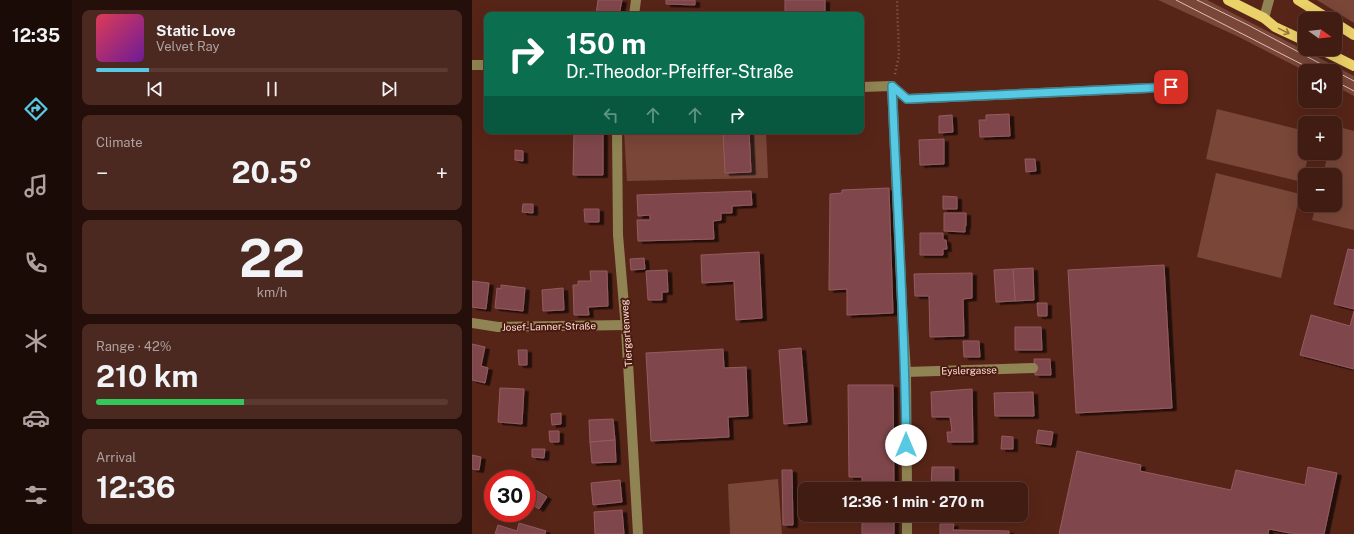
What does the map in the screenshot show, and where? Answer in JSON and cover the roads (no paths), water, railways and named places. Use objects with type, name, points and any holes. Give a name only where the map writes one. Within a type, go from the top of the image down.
[{"type":"main road","points":[[1228,0],[1264,18],[1275,27],[1298,38]]},
{"type":"main road","points":[[1298,0],[1318,12]]},
{"type":"main road","points":[[1342,27],[1354,35]]},
{"type":"main road","points":[[1334,56],[1354,66]]},
{"type":"street","points":[[634,12],[636,0]]},
{"type":"street","points":[[1264,18],[1269,0]]},
{"type":"street","points":[[472,65],[484,65]]},
{"type":"street","points":[[864,87],[892,86],[907,99],[1171,87]]},
{"type":"street","points":[[892,86],[902,325],[906,372],[906,482]]},
{"type":"street","name":"Tiergartenweg","points":[[617,134],[618,236],[626,325],[638,534]]},
{"type":"street","name":"Josef-Lanner-Straße","points":[[472,323],[498,327],[626,325]]},
{"type":"street","name":"Eyslergasse","points":[[906,372],[1033,368]]},
{"type":"street","points":[[907,522],[907,534]]},
{"type":"tram line","points":[[1176,0],[1301,64]]},
{"type":"tram line","points":[[1197,0],[1321,64]]},
{"type":"tram line","points":[[1342,75],[1354,81]]},
{"type":"tram line","points":[[1342,85],[1354,91]]}]
